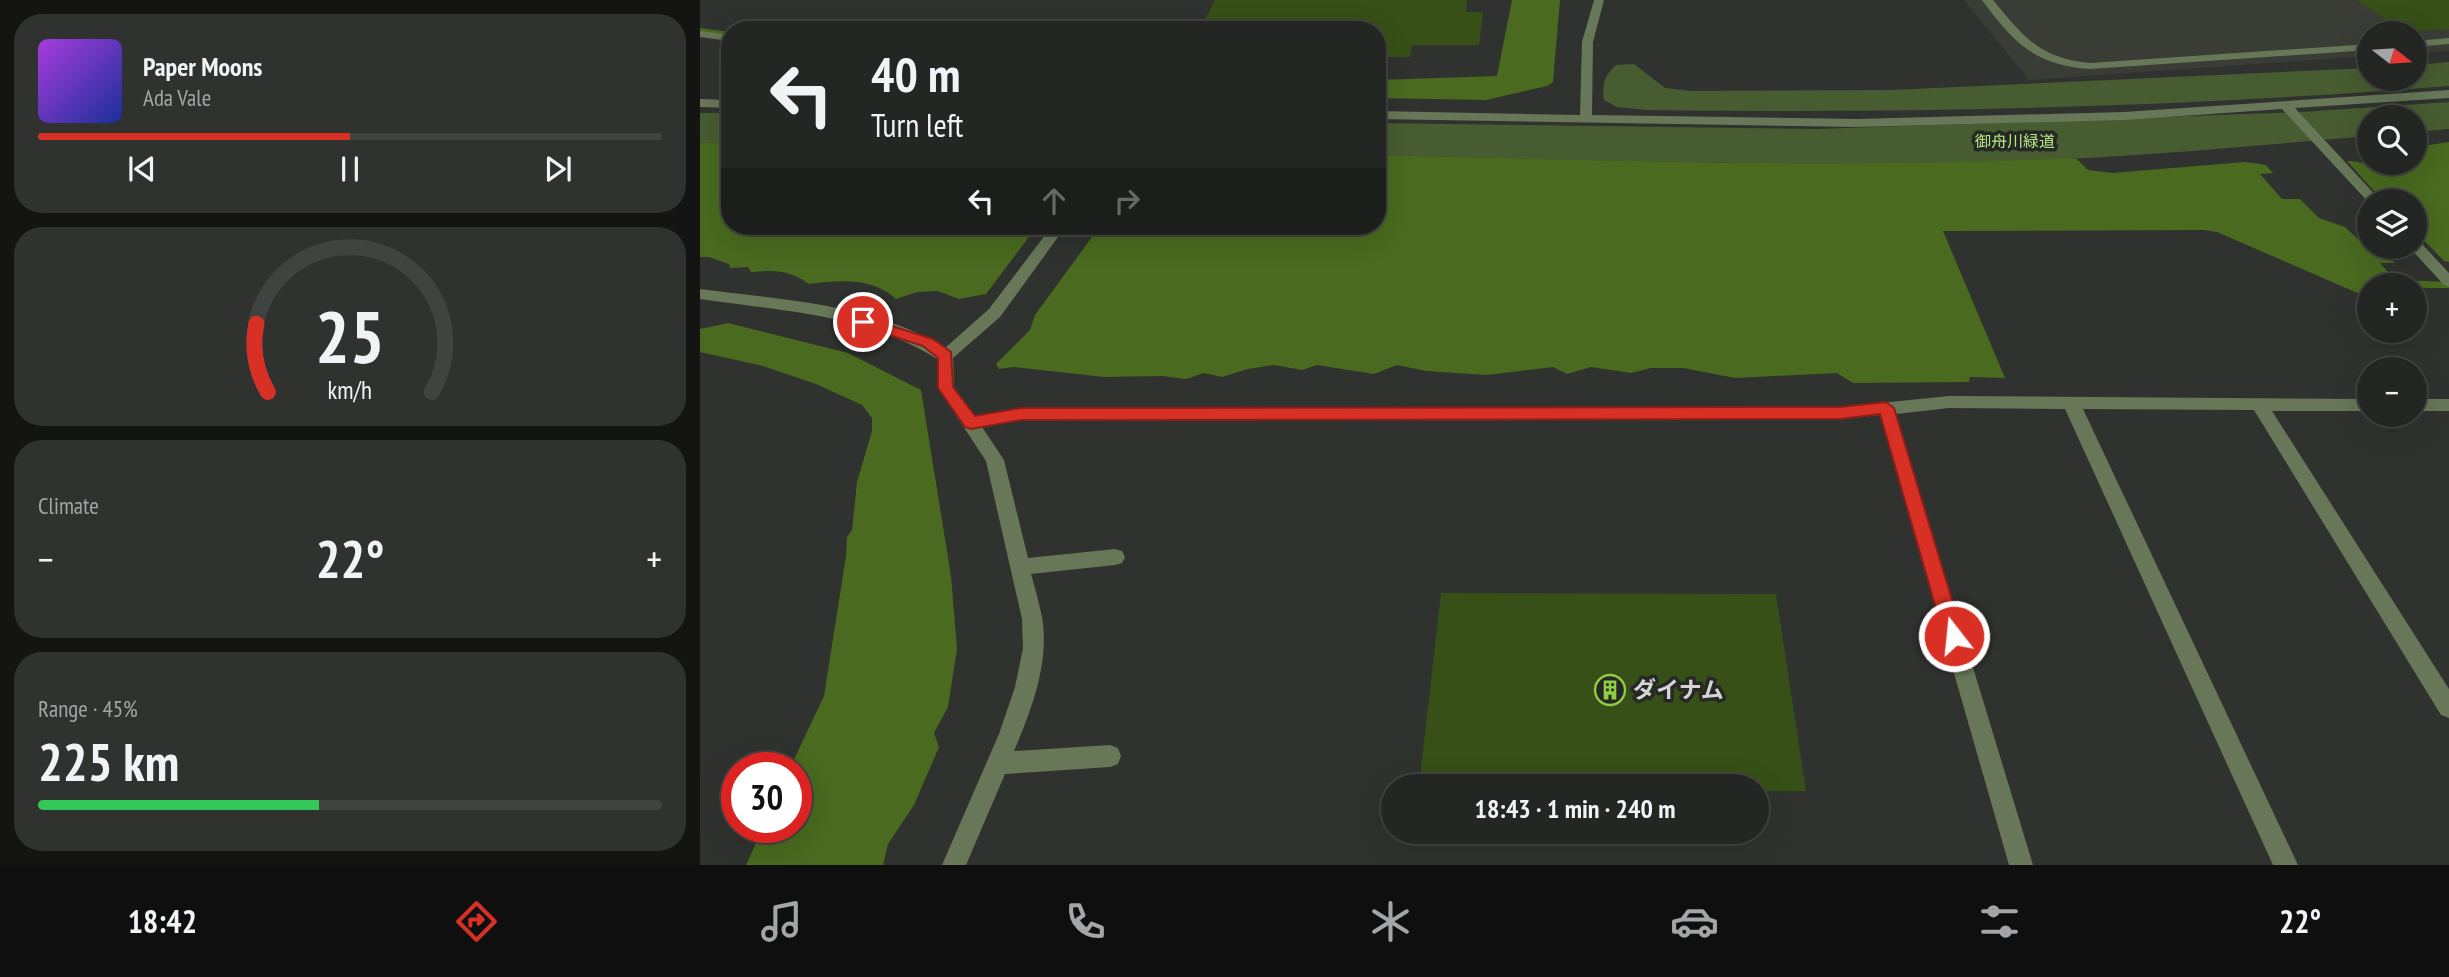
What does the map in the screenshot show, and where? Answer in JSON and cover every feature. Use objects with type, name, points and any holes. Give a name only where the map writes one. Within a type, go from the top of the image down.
[{"type":"street","points":[[1586,117],[1588,32],[1599,0]]},
{"type":"street","points":[[1987,0],[2022,40],[2036,52],[2059,63],[2090,66],[2357,48]]},
{"type":"street","points":[[700,34],[721,37]]},
{"type":"street","points":[[2427,43],[2449,41]]},
{"type":"street","points":[[1386,115],[1870,123],[2124,116],[2449,94]]},
{"type":"street","points":[[700,103],[721,104]]},
{"type":"street","points":[[2286,106],[2363,189]]},
{"type":"street","points":[[945,356],[970,340],[987,324],[1052,235]]},
{"type":"street","points":[[2427,259],[2449,282]]},
{"type":"street","points":[[700,295],[844,317],[928,342],[945,356],[946,388],[995,460],[1032,619],[1032,648],[1026,687],[998,763],[954,865]]},
{"type":"street","points":[[971,423],[1021,414],[1827,413],[1949,402],[2072,405],[2357,405]]},
{"type":"street","points":[[2259,404],[2449,708]]},
{"type":"street","points":[[2072,405],[2286,865]]},
{"type":"street","points":[[2427,406],[2447,408]]},
{"type":"street","points":[[1886,408],[2021,865]]},
{"type":"street","points":[[1021,567],[1115,557]]},
{"type":"street","points":[[998,763],[1110,756]]},
{"type":"shaded area","points":[[1512,0],[1560,0],[1553,82],[1547,86],[1486,100],[1386,98],[1386,80],[1497,76]]},
{"type":"shaded area","points":[[1964,0],[2449,0],[2449,51],[2427,52],[2427,21],[2357,21],[2357,57],[2029,80]]},
{"type":"shaded area","points":[[700,142],[721,143],[721,235],[1030,235],[986,294],[959,299],[938,291],[917,292],[896,299],[877,287],[866,284],[843,281],[809,284],[782,272],[751,272],[748,267],[730,268],[729,264],[709,257],[700,257]]},
{"type":"shaded area","points":[[2449,142],[2449,262],[2444,261],[2427,243],[2427,189],[2372,189],[2360,175],[2427,175],[2427,145]]},
{"type":"shaded area","points":[[1386,155],[1810,163],[2069,158],[2077,159],[2088,170],[2112,173],[2245,162],[2266,165],[2273,173],[2260,174],[2282,199],[2300,199],[2319,218],[2345,227],[2357,238],[2357,259],[2389,259],[2395,263],[2380,263],[2389,273],[2357,273],[2357,293],[2217,232],[2204,230],[1943,231],[2005,378],[1970,377],[1969,382],[1853,383],[1837,373],[1735,378],[1683,368],[1651,368],[1631,373],[1591,367],[1567,374],[1553,367],[1487,375],[1426,371],[1397,365],[1374,374],[1317,365],[1302,370],[1274,365],[1222,377],[1204,373],[1186,379],[1162,376],[1104,377],[1013,367],[999,369],[996,364],[1030,330],[1035,315],[1093,235],[1386,235]]},
{"type":"shaded area","points":[[2347,161],[2357,162],[2357,172]]},
{"type":"shaded area","points":[[728,323],[848,353],[921,390],[951,576],[957,649],[948,707],[934,733],[939,747],[914,805],[888,844],[883,865],[746,865],[756,843],[812,843],[812,752],[798,752],[824,696],[847,537],[852,530],[857,482],[872,431],[872,418],[862,405],[816,384],[763,366],[700,352],[700,329]]},
{"type":"green space","points":[[2449,62],[2449,86],[2427,88],[2427,64]]},
{"type":"green space","points":[[1634,64],[1665,88],[1692,91],[1891,90],[2357,69],[2357,91],[2378,91],[2148,104],[1847,111],[1646,110],[1617,107],[1604,100],[1603,94],[1606,77],[1616,65]]},
{"type":"green space","name":"御舟川緑道","points":[[2449,102],[2449,129],[2427,131],[2427,105],[2405,105]]},
{"type":"green space","name":"御舟川緑道","points":[[2357,108],[2357,137],[2097,157],[1927,163],[1770,163],[1386,155],[1386,123],[1818,129]]},
{"type":"green space","points":[[700,113],[721,113],[721,143],[700,142]]},
{"type":"building","points":[[1215,0],[1467,0],[1466,12],[1483,12],[1479,45],[1412,45],[1410,57],[1386,57],[1386,21],[1204,21]]},
{"type":"building","points":[[2357,0],[2449,0],[2449,29],[2427,30],[2427,21],[2388,21]]},
{"type":"building","name":"ダイナム","points":[[1441,593],[1776,594],[1806,791],[1769,791],[1769,774],[1420,774]]},
{"type":"waterway","points":[[700,30],[721,33]]},
{"type":"waterway","points":[[2427,284],[2449,285]]},
{"type":"place","name":"ダイナム","points":[[1610,690]]},
{"type":"route","points":[[863,322],[928,342],[945,356],[946,388],[971,423],[1021,414],[1840,413],[1886,408],[1954,636]]}]
